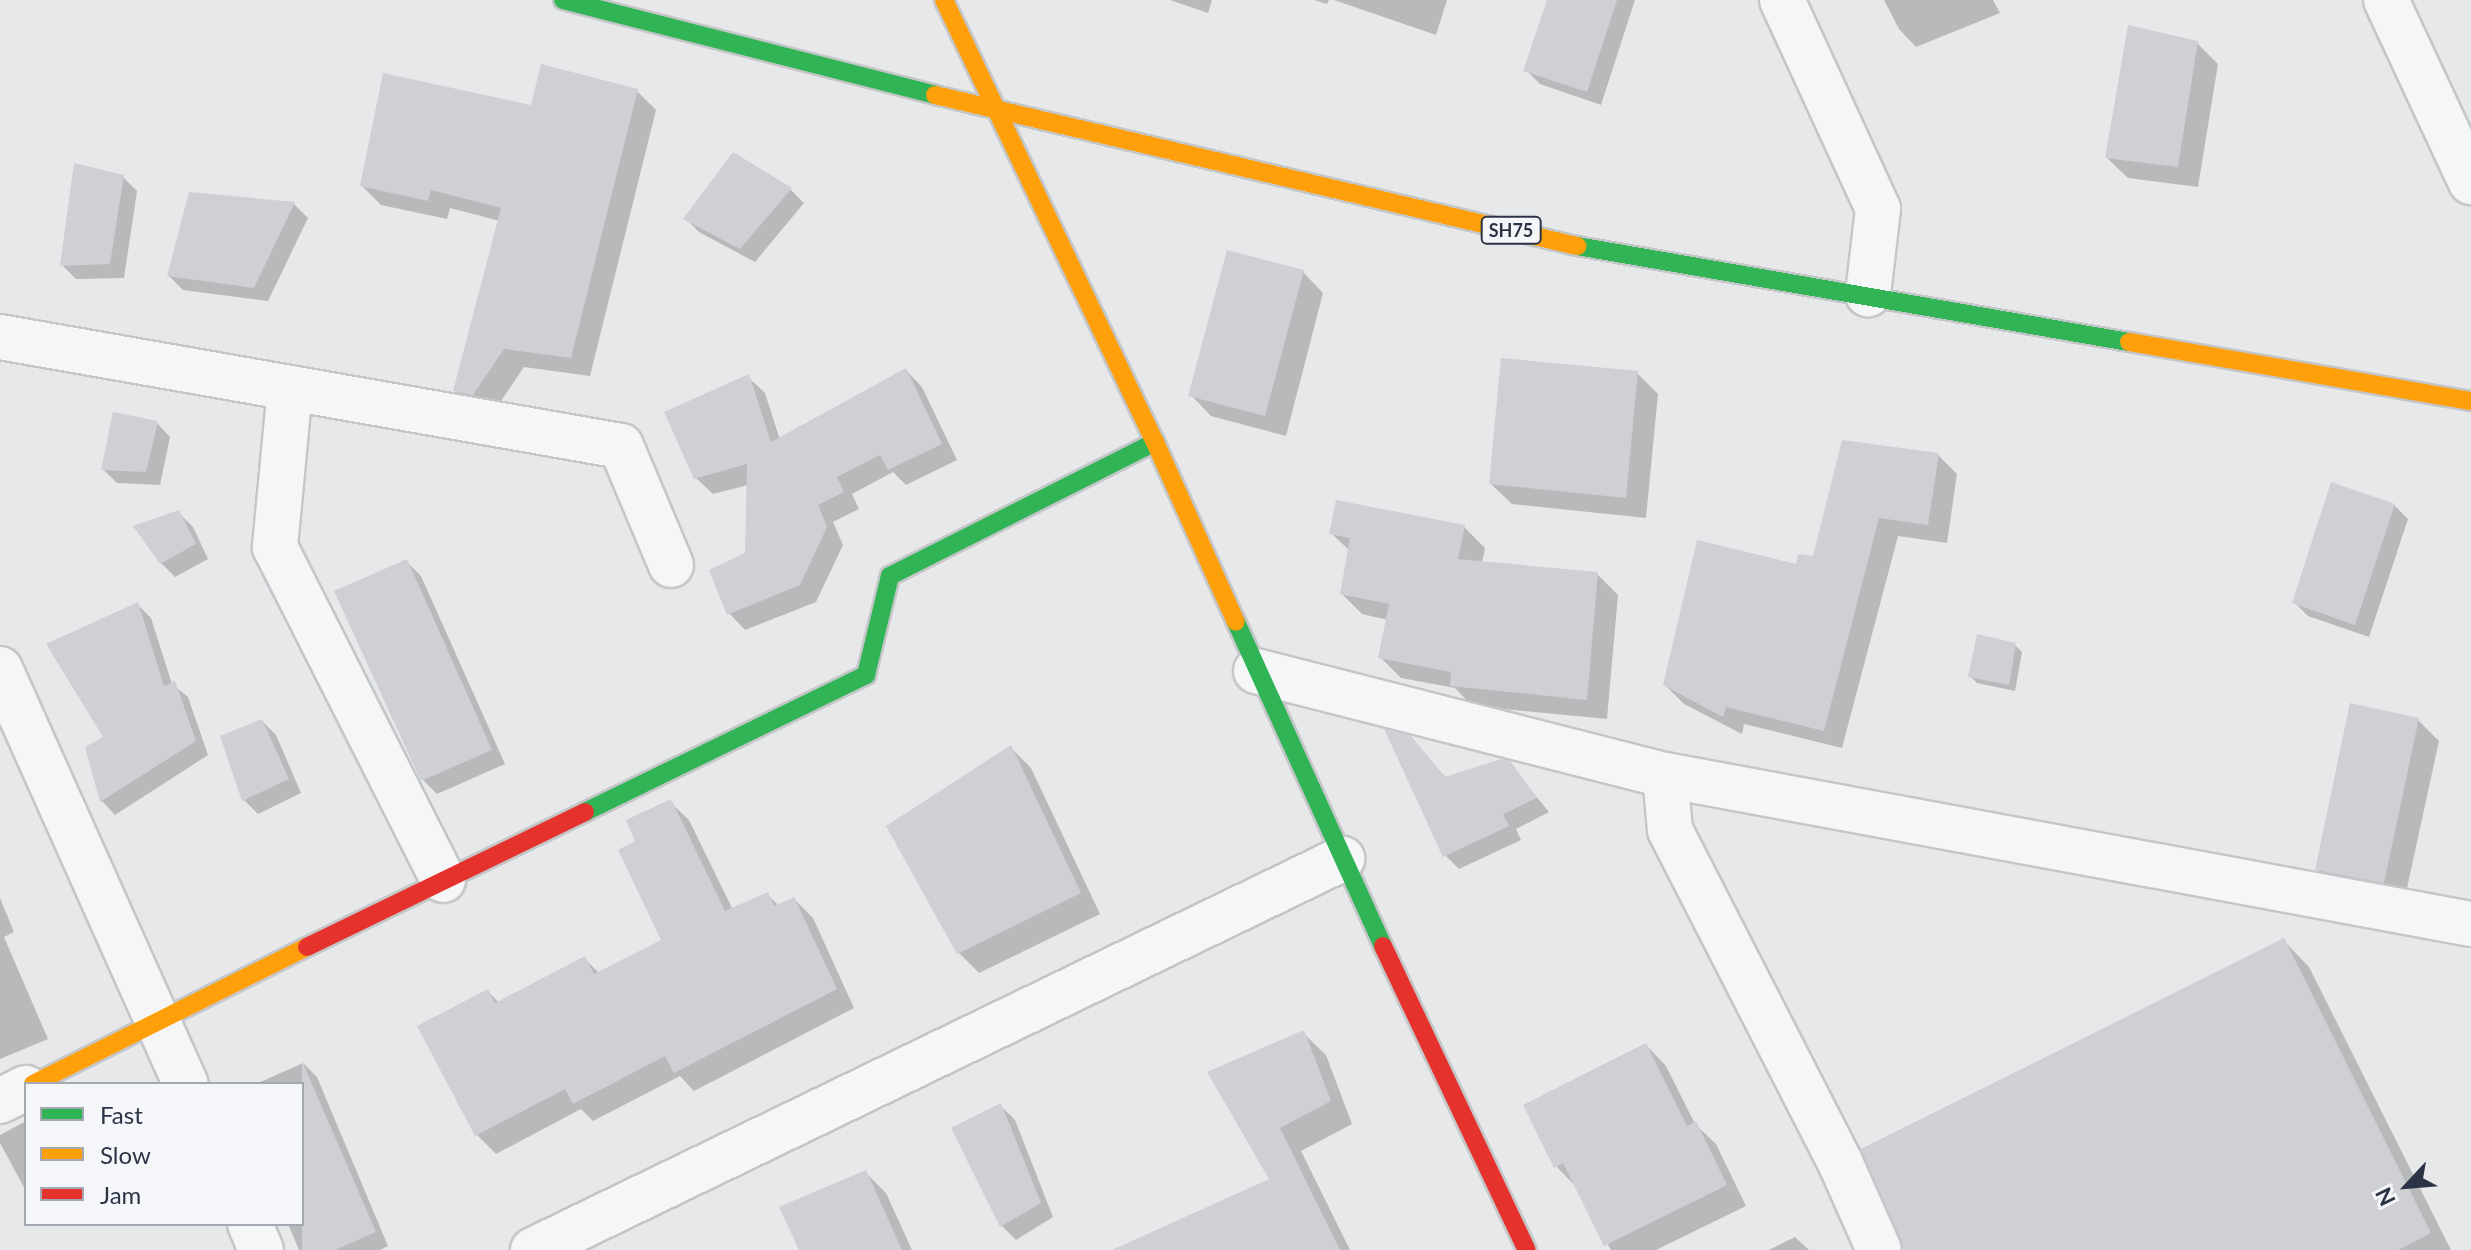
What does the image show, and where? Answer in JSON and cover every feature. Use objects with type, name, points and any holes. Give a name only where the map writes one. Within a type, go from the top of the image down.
[{"type":"street","name":"SH75","points":[[563,0],[997,111],[1574,245],[2471,401]]},
{"type":"street","points":[[944,0],[1155,442],[1342,859],[1527,1250]]},
{"type":"street","points":[[1782,0],[1878,209],[1868,294]]},
{"type":"street","points":[[2386,0],[2471,182]]},
{"type":"street","points":[[0,337],[621,446],[671,565]]},
{"type":"street","points":[[290,388],[275,547],[443,880]]},
{"type":"street","points":[[37,1082],[157,1020],[866,675],[890,576],[1155,442]]},
{"type":"street","points":[[0,669],[185,1082]]},
{"type":"street","points":[[1256,671],[1665,775],[2471,924]]},
{"type":"street","points":[[1665,775],[1670,830],[1840,1162],[1879,1250]]},
{"type":"street","points":[[533,1250],[1342,859]]},
{"type":"street","points":[[0,1101],[24,1089]]},
{"type":"street","points":[[251,1226],[261,1250]]},
{"type":"building","points":[[1547,0],[1617,0],[1587,92],[1523,71]]},
{"type":"building","points":[[2128,25],[2198,41],[2178,167],[2105,158]]},
{"type":"building","points":[[541,64],[638,89],[571,358],[504,349],[473,395],[453,391],[501,208],[431,190],[428,201],[360,186],[383,73],[531,105]]},
{"type":"building","points":[[733,152],[792,188],[740,249],[683,219]]},
{"type":"building","points":[[74,163],[124,175],[110,264],[60,266]]},
{"type":"building","points":[[189,192],[295,202],[254,288],[167,276]]},
{"type":"building","points":[[1227,250],[1304,270],[1265,416],[1188,396]]},
{"type":"building","points":[[1501,358],[1638,371],[1626,498],[1489,484]]},
{"type":"building","points":[[906,368],[942,444],[888,470],[880,455],[837,477],[844,492],[818,505],[827,527],[800,585],[727,615],[709,570],[745,553],[747,464],[694,479],[664,412],[749,374],[771,442]]},
{"type":"building","points":[[113,412],[158,421],[146,472],[101,470]]},
{"type":"building","points":[[1842,440],[1939,453],[1928,525],[1879,518],[1824,731],[1726,707],[1723,717],[1663,685],[1697,540],[1796,564],[1798,554],[1813,556]]},
{"type":"building","points":[[2331,482],[2395,504],[2355,625],[2292,603]]},
{"type":"building","points":[[1336,500],[1465,525],[1458,559],[1598,572],[1587,700],[1450,686],[1451,672],[1378,658],[1389,604],[1340,594],[1350,538],[1329,534]]},
{"type":"building","points":[[179,510],[196,544],[160,564],[133,526]]},
{"type":"building","points":[[407,559],[492,750],[421,781],[334,591]]},
{"type":"building","points":[[138,602],[164,686],[175,681],[196,741],[100,802],[85,747],[103,737],[46,644]]},
{"type":"building","points":[[1977,634],[2016,643],[2009,685],[1968,677]]},
{"type":"building","points":[[2350,703],[2419,718],[2384,883],[2315,870]]},
{"type":"building","points":[[262,719],[289,779],[242,801],[220,736]]},
{"type":"building","points":[[1384,729],[1411,736],[1445,777],[1501,759],[1510,761],[1537,798],[1503,814],[1509,826],[1443,857]]},
{"type":"building","points":[[1011,745],[1081,893],[957,954],[886,826]]},
{"type":"building","points":[[671,799],[725,911],[768,892],[774,906],[794,897],[837,989],[674,1073],[665,1056],[573,1104],[565,1089],[475,1136],[417,1026],[488,989],[495,1003],[585,956],[594,974],[661,940],[618,850],[635,841],[626,820]]},
{"type":"building","points":[[2284,938],[2431,1233],[2398,1250],[1904,1250],[1861,1149]]},
{"type":"building","points":[[1304,1030],[1331,1101],[1280,1128],[1340,1250],[1112,1250],[1269,1179],[1207,1072]]},
{"type":"building","points":[[1646,1043],[1687,1126],[1696,1121],[1727,1185],[1604,1246],[1563,1163],[1554,1168],[1523,1105]]},
{"type":"building","points":[[302,1061],[376,1232],[335,1250],[302,1250]]},
{"type":"building","points":[[1001,1103],[1041,1203],[1000,1227],[951,1128]]},
{"type":"building","points":[[866,1170],[902,1250],[799,1250],[779,1207]]},
{"type":"traffic: fast","points":[[563,0],[935,95]]},
{"type":"traffic: fast","points":[[1577,246],[2129,342]]},
{"type":"traffic: fast","points":[[585,812],[866,675],[890,576],[1155,442]]},
{"type":"traffic: fast","points":[[1236,622],[1383,946]]},
{"type":"traffic: slow","points":[[944,0],[1155,442],[1236,622]]},
{"type":"traffic: slow","points":[[935,95],[1577,246]]},
{"type":"traffic: slow","points":[[2129,342],[2471,401]]},
{"type":"traffic: slow","points":[[37,1082],[307,947]]},
{"type":"traffic: jam","points":[[307,947],[585,812]]},
{"type":"traffic: jam","points":[[1383,946],[1527,1250]]}]
